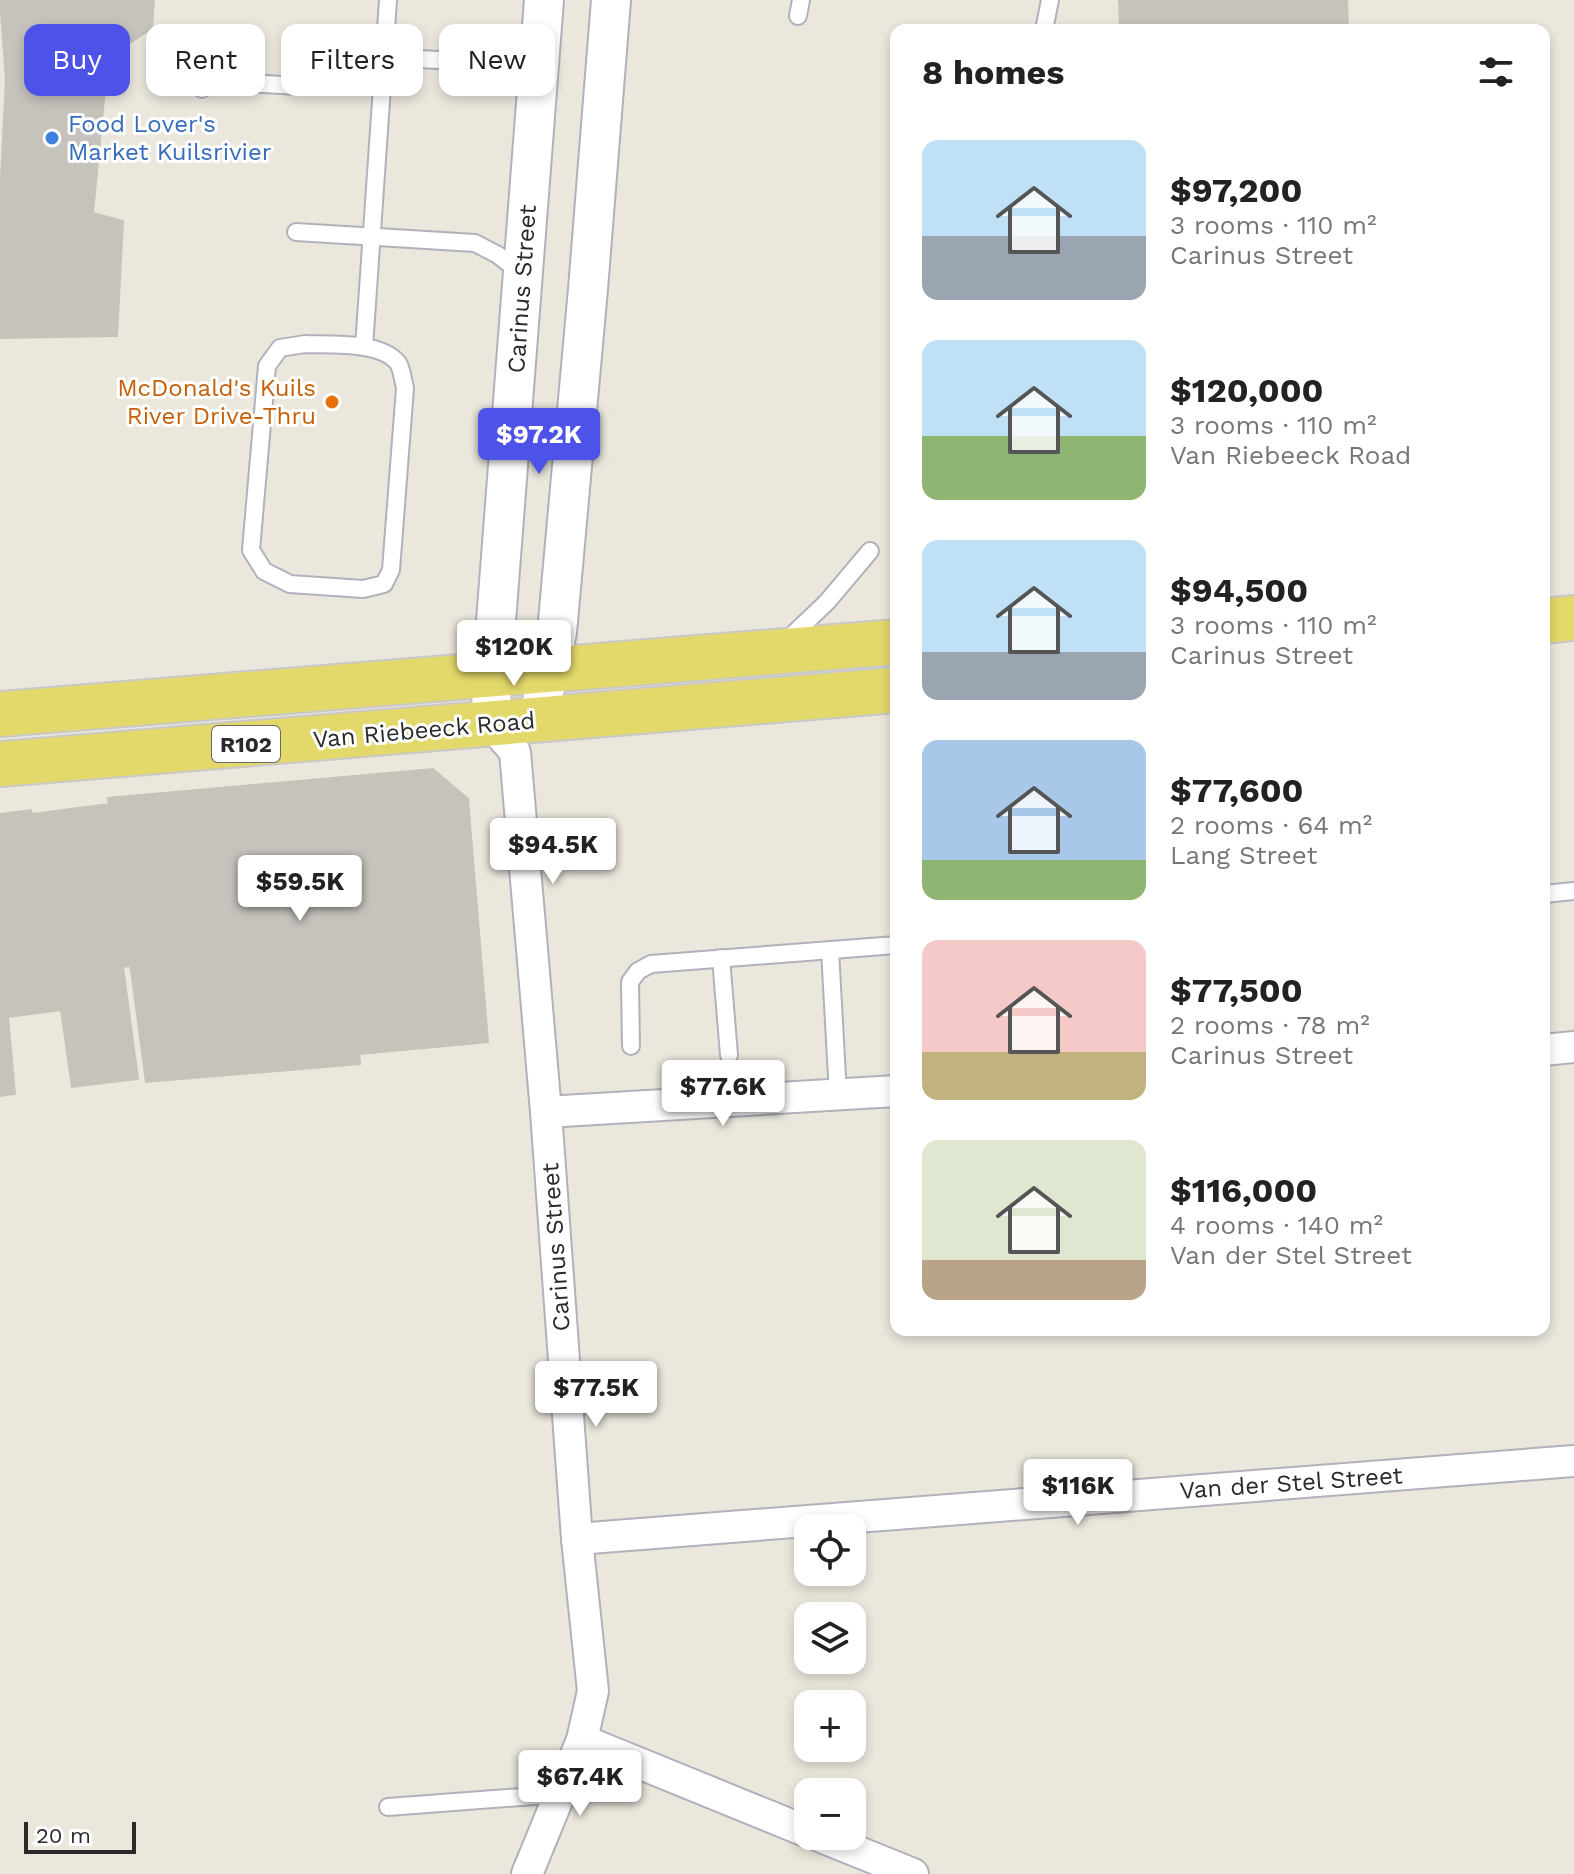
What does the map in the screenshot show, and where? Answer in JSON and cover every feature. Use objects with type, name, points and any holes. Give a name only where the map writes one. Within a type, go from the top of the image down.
[{"type":"main road","points":[[1550,620],[1574,618]]},
{"type":"main road","name":"Van Riebeeck Road","points":[[0,714],[890,642]]},
{"type":"main road","name":"Van Riebeeck Road","points":[[0,764],[515,732],[890,691]]},
{"type":"street","name":"Carinus Street","points":[[527,1874],[582,1740],[593,1691],[577,1539],[515,732],[492,673],[544,0]]},
{"type":"street","points":[[515,732],[550,670],[557,632],[611,0]]},
{"type":"street","points":[[1550,1049],[1574,1047]]},
{"type":"street","points":[[546,1112],[890,1091]]},
{"type":"street","name":"Van der Stel Street","points":[[577,1539],[1574,1461]]},
{"type":"street","points":[[582,1740],[794,1826]]},
{"type":"street","points":[[854,1850],[913,1874]]},
{"type":"lane","points":[[386,24],[388,0]]},
{"type":"lane","points":[[1045,24],[1050,0]]},
{"type":"lane","points":[[364,347],[381,96]]},
{"type":"lane","points":[[296,232],[475,243],[523,274]]},
{"type":"lane","points":[[305,344],[364,347],[384,352],[398,364],[405,388],[391,570],[384,584],[363,589],[290,584],[264,571],[251,550],[267,366],[280,348],[305,344]]},
{"type":"lane","points":[[775,651],[827,602],[870,551]]},
{"type":"lane","points":[[1550,893],[1574,891]]},
{"type":"lane","points":[[631,1046],[630,982],[638,971],[651,964],[890,945]]},
{"type":"lane","points":[[830,950],[838,1095]]},
{"type":"lane","points":[[721,958],[729,1055]]},
{"type":"lane","points":[[388,1807],[561,1794]]},
{"type":"building","name":"Food Lover's Market Kuilsrivier","points":[[0,0],[154,0],[152,24],[146,24],[146,32],[130,43],[130,24],[24,24],[24,96],[104,96],[93,213],[123,221],[117,336],[0,338],[0,198],[6,79]]},
{"type":"building","points":[[1119,0],[1347,0],[1348,24],[1120,24]]},
{"type":"building","points":[[433,769],[468,799],[488,1042],[359,1054],[360,1064],[146,1082],[108,798]]},
{"type":"building","points":[[109,804],[130,966],[123,967],[138,1079],[72,1087],[61,1010],[8,1017],[15,1094],[0,1096],[0,814],[31,810],[32,814]]},
{"type":"place","name":"Food Lover's Market Kuilsrivier","points":[[52,138]]},
{"type":"place","name":"McDonald's Kuils River Drive-Thru","points":[[332,402]]}]
